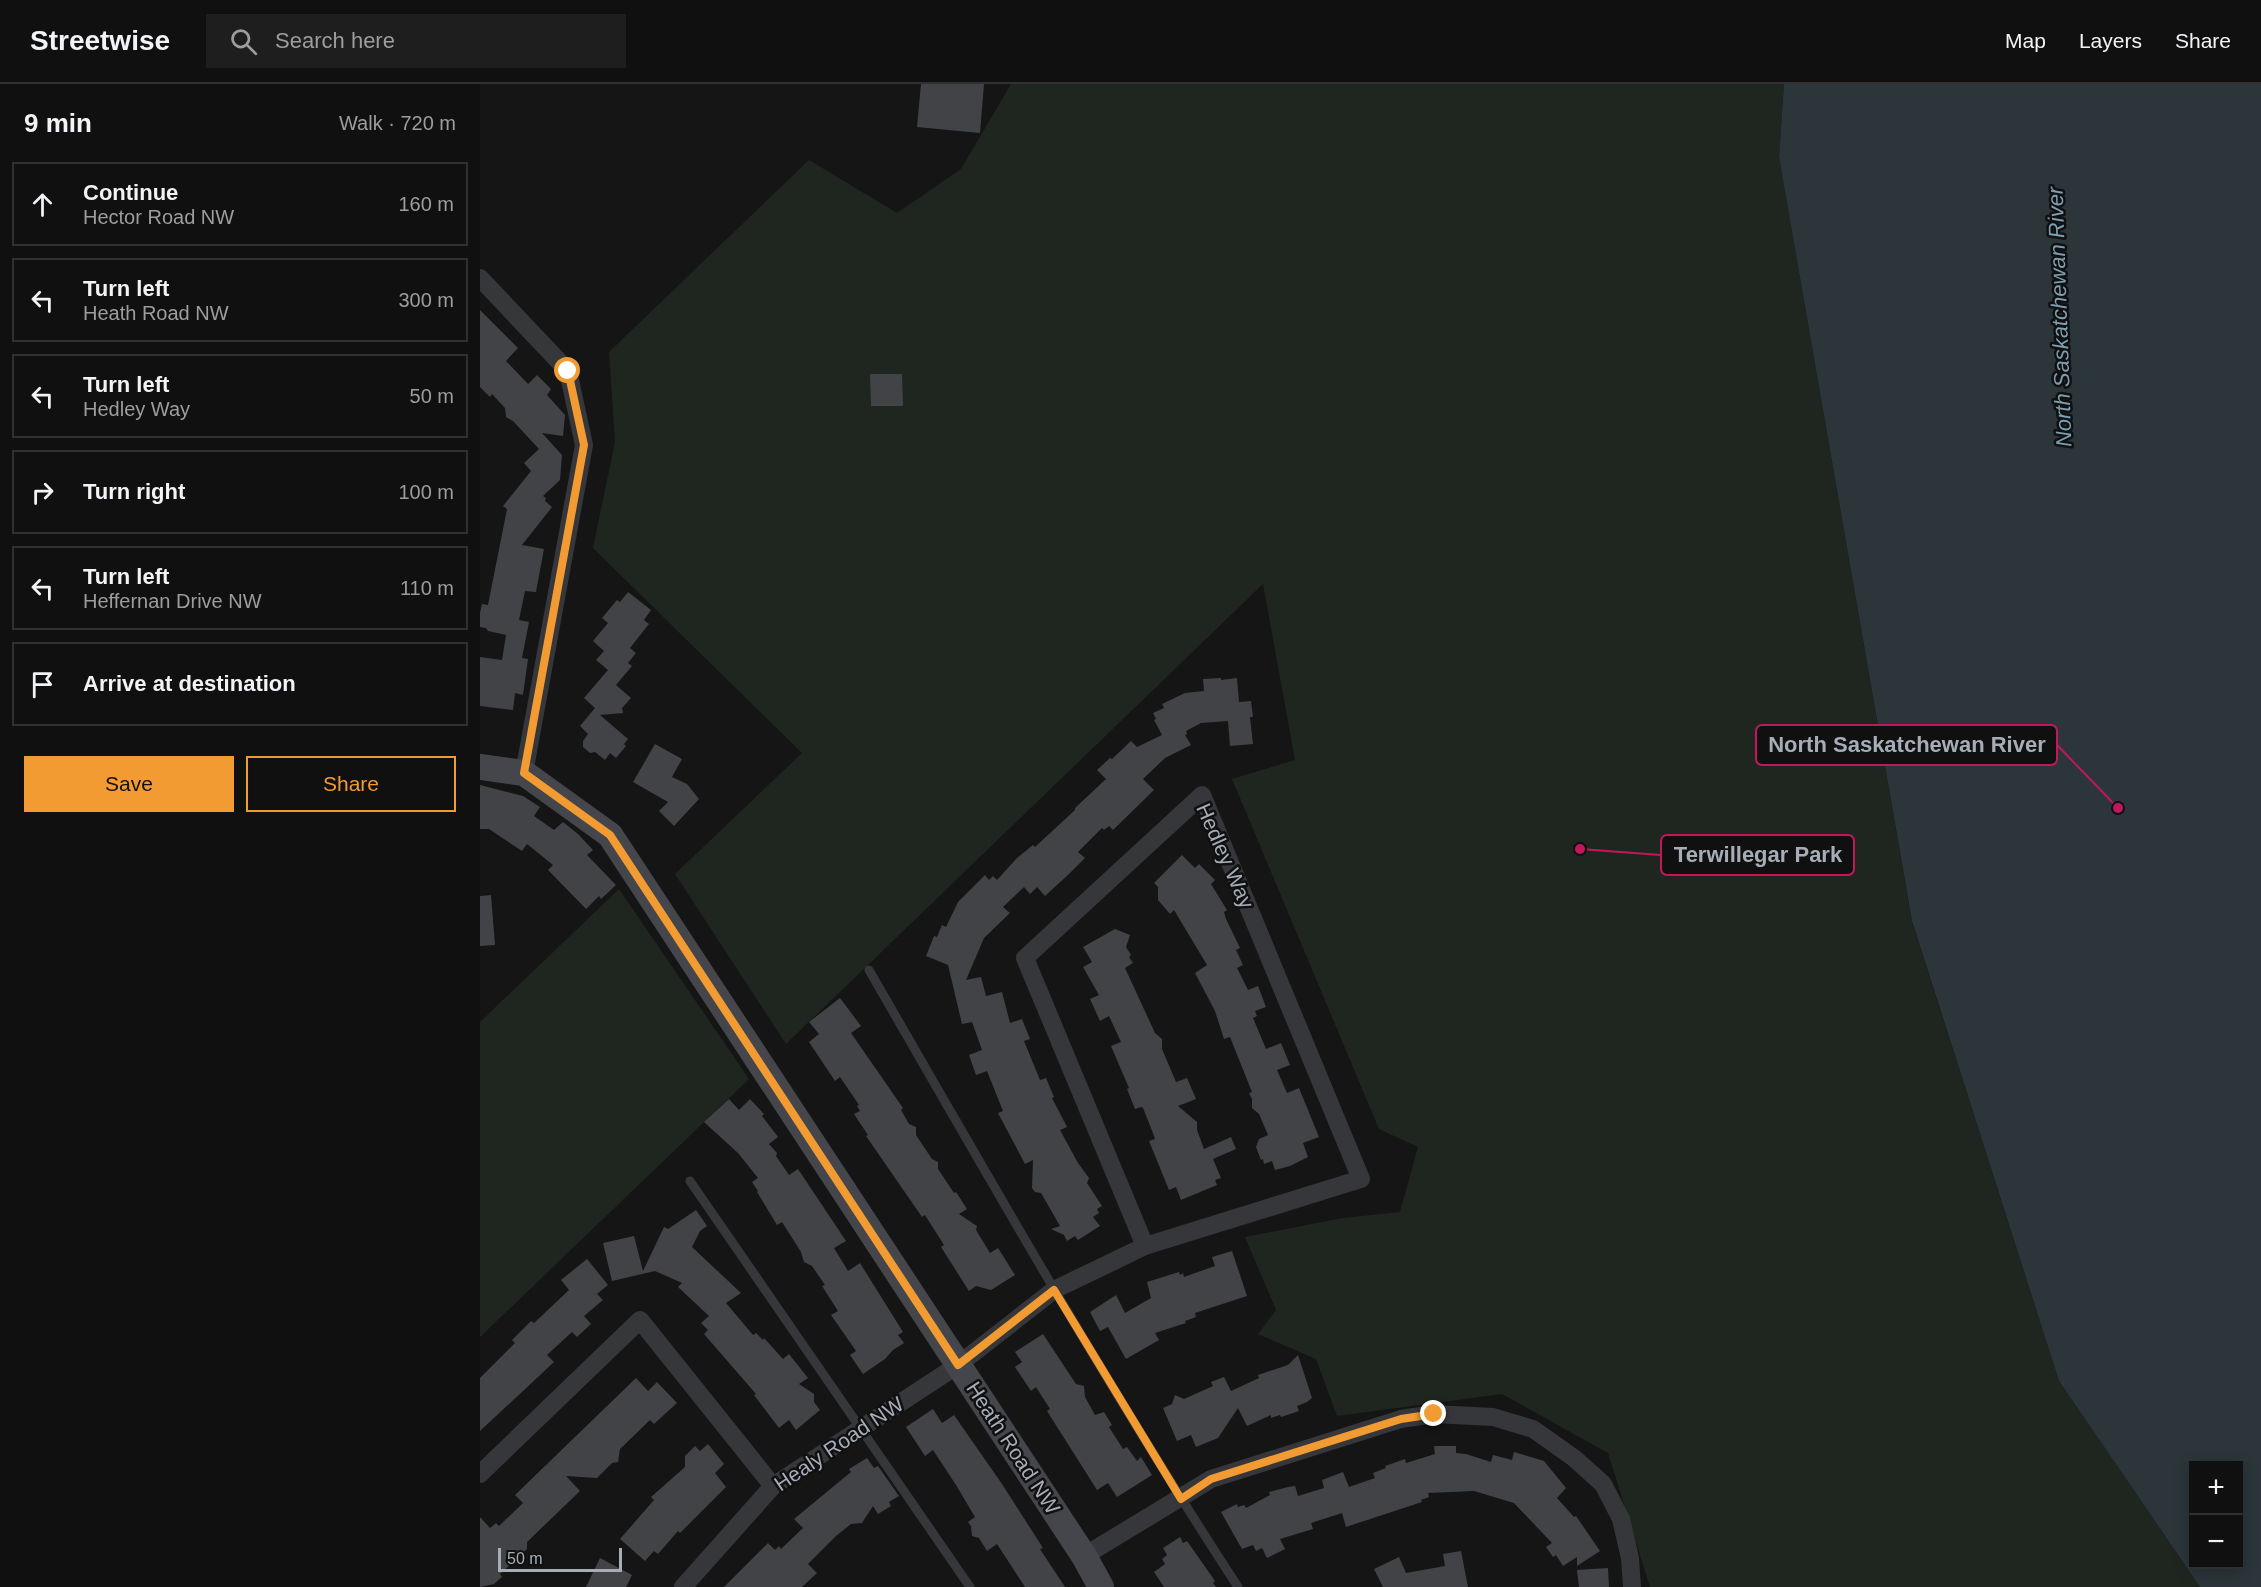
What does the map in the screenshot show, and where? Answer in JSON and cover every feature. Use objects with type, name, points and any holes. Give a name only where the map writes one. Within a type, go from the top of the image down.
[{"type":"street","points":[[480,278],[568,371],[584,445],[524,773]]},
{"type":"street","name":"Heath Road NW","points":[[480,767],[524,773],[610,835],[1084,1556],[1101,1587]]},
{"type":"street","name":"Hedley Way","points":[[958,1365],[1054,1290],[1145,1246],[1361,1179],[1202,795],[1025,958],[1145,1246]]},
{"type":"street","points":[[480,1474],[640,1320],[773,1485]]},
{"type":"street","name":"Healy Road NW","points":[[683,1587],[773,1485],[958,1365]]},
{"type":"street","points":[[1084,1556],[1211,1479],[1401,1419],[1434,1414],[1493,1417],[1533,1429],[1574,1458],[1603,1484],[1621,1519],[1630,1558],[1632,1587]]},
{"type":"lane","points":[[869,970],[1054,1290],[1181,1499],[1238,1587]]},
{"type":"lane","points":[[690,1182],[970,1587]]},
{"type":"shaded area","points":[[1011,84],[1784,84],[1779,157],[1912,922],[2059,1381],[2200,1587],[1650,1587],[1608,1453],[1502,1394],[1337,1416],[1316,1359],[1258,1334],[1276,1310],[1245,1237],[1343,1218],[1400,1212],[1418,1147],[1379,1129],[1232,779],[1295,760],[1263,584],[786,1044],[675,874],[802,753],[593,548],[615,442],[609,352],[809,160],[897,213],[961,169]]},
{"type":"shaded area","points":[[619,889],[749,1079],[480,1337],[480,1022]]},
{"type":"water","points":[[1784,84],[2261,84],[2261,1587],[2200,1587],[2059,1381],[1912,921],[1779,157]]},
{"type":"building","points":[[921,84],[984,84],[980,133],[917,127]]},
{"type":"building","points":[[480,310],[518,348],[506,361],[528,384],[537,375],[551,389],[547,395],[565,415],[563,436],[542,433],[562,455],[560,480],[543,496],[552,507],[522,545],[544,549],[536,592],[525,591],[519,620],[529,622],[522,658],[528,659],[523,695],[515,693],[513,710],[480,706],[480,657],[502,660],[506,635],[480,627],[480,613],[482,604],[488,605],[507,509],[503,506],[531,471],[524,463],[539,449],[513,421],[506,417],[505,408],[492,394],[490,397],[480,387]]},
{"type":"building","points":[[870,374],[902,374],[903,406],[871,406]]},
{"type":"building","points":[[628,592],[651,610],[644,620],[649,624],[630,648],[636,653],[628,663],[632,666],[616,685],[631,698],[622,708],[623,713],[600,715],[628,739],[624,744],[626,746],[616,758],[610,753],[605,760],[595,752],[590,753],[583,747],[583,741],[588,734],[580,726],[595,708],[584,698],[608,670],[596,660],[604,651],[593,641],[608,623],[602,618],[617,600],[620,602]]},
{"type":"building","points":[[1221,678],[1221,680],[1237,678],[1239,702],[1251,701],[1253,744],[1230,746],[1228,721],[1201,723],[1186,731],[1185,735],[1191,745],[1165,758],[1143,779],[1154,790],[1113,830],[1109,826],[1104,830],[1102,828],[1078,852],[1085,858],[1069,874],[1045,896],[1037,887],[1030,894],[1024,887],[1003,907],[1010,913],[984,938],[966,980],[981,977],[986,996],[1002,992],[1010,1023],[1022,1019],[1030,1039],[1024,1041],[1040,1080],[1046,1078],[1054,1097],[1052,1098],[1067,1127],[1060,1130],[1089,1178],[1087,1183],[1102,1206],[1097,1209],[1099,1213],[1093,1217],[1100,1226],[1078,1240],[1075,1236],[1067,1241],[1064,1235],[1051,1229],[1060,1226],[1041,1193],[1035,1192],[1032,1188],[1033,1160],[1025,1164],[998,1113],[1003,1111],[987,1071],[976,1075],[969,1055],[982,1050],[972,1022],[962,1024],[948,965],[926,956],[934,936],[937,937],[942,925],[946,927],[958,902],[985,875],[989,880],[993,876],[997,880],[1017,858],[1033,845],[1035,847],[1075,810],[1106,779],[1097,770],[1131,741],[1137,747],[1162,735],[1153,713],[1164,708],[1162,704],[1185,693],[1204,691],[1203,679]]},
{"type":"building","points":[[655,744],[682,759],[672,777],[687,784],[699,799],[674,826],[659,811],[668,802],[633,782]]},
{"type":"building","points":[[480,785],[523,796],[540,807],[534,816],[554,830],[563,822],[593,850],[587,855],[616,885],[601,899],[599,896],[586,909],[548,870],[553,865],[527,844],[522,851],[489,829],[480,829]]},
{"type":"building","points":[[1182,855],[1195,868],[1199,864],[1215,880],[1211,884],[1227,910],[1224,912],[1226,919],[1240,948],[1236,950],[1243,965],[1237,968],[1248,990],[1258,986],[1266,1007],[1255,1011],[1257,1016],[1253,1018],[1266,1049],[1281,1043],[1290,1065],[1277,1070],[1287,1093],[1299,1088],[1319,1137],[1303,1143],[1308,1157],[1290,1166],[1275,1170],[1272,1161],[1264,1164],[1263,1159],[1261,1160],[1256,1147],[1259,1139],[1268,1135],[1259,1114],[1252,1108],[1249,1093],[1252,1092],[1230,1037],[1224,1039],[1215,1011],[1195,973],[1207,965],[1174,910],[1170,914],[1158,900],[1158,887],[1154,883]]},
{"type":"building","points":[[491,895],[495,945],[480,946],[480,896]]},
{"type":"building","points":[[1115,929],[1130,935],[1126,947],[1133,963],[1125,968],[1155,1033],[1162,1039],[1162,1049],[1176,1082],[1187,1078],[1196,1099],[1178,1106],[1197,1122],[1197,1130],[1204,1149],[1231,1137],[1236,1149],[1213,1159],[1221,1178],[1215,1180],[1217,1185],[1181,1200],[1176,1187],[1169,1190],[1149,1141],[1155,1139],[1143,1108],[1135,1109],[1127,1089],[1129,1088],[1111,1046],[1121,1042],[1109,1016],[1100,1021],[1090,999],[1099,995],[1083,967],[1092,962],[1083,947]]},
{"type":"building","points":[[840,998],[861,1026],[851,1033],[903,1108],[901,1110],[909,1124],[916,1127],[916,1135],[932,1159],[938,1162],[938,1169],[967,1209],[959,1214],[977,1226],[976,1230],[990,1253],[998,1248],[1015,1275],[991,1290],[976,1286],[969,1291],[941,1247],[944,1245],[925,1215],[922,1217],[866,1136],[868,1135],[854,1114],[860,1111],[857,1106],[859,1105],[840,1077],[835,1081],[809,1042],[819,1034],[809,1022]]},
{"type":"building","points":[[729,1099],[739,1110],[750,1099],[764,1114],[762,1116],[778,1137],[769,1144],[777,1153],[776,1156],[789,1175],[798,1169],[846,1241],[834,1248],[848,1271],[860,1263],[903,1332],[898,1335],[904,1343],[863,1374],[850,1355],[856,1351],[831,1315],[838,1311],[822,1286],[825,1285],[812,1266],[804,1262],[801,1252],[782,1222],[777,1225],[752,1182],[758,1178],[738,1153],[704,1122]]},
{"type":"building","points":[[696,1210],[707,1226],[700,1231],[692,1247],[741,1293],[726,1303],[753,1335],[756,1333],[763,1340],[764,1338],[783,1359],[789,1354],[808,1378],[799,1384],[814,1394],[814,1402],[820,1410],[796,1430],[789,1420],[779,1428],[754,1395],[756,1394],[704,1334],[708,1330],[701,1323],[709,1316],[678,1287],[682,1283],[655,1271],[612,1281],[603,1243],[634,1236],[643,1271],[664,1227],[668,1229]]},
{"type":"building","points":[[1232,1251],[1247,1296],[1195,1313],[1196,1317],[1185,1321],[1186,1323],[1155,1333],[1159,1340],[1126,1359],[1108,1327],[1100,1331],[1090,1312],[1116,1295],[1125,1313],[1151,1298],[1147,1282],[1179,1272],[1180,1275],[1183,1273],[1184,1277],[1215,1266],[1212,1257]]},
{"type":"building","points":[[587,1259],[608,1285],[597,1294],[603,1300],[584,1316],[591,1324],[577,1337],[572,1332],[547,1355],[554,1362],[480,1431],[480,1378],[515,1343],[512,1340],[531,1321],[534,1323],[569,1290],[561,1280]]},
{"type":"building","points":[[1043,1334],[1076,1384],[1084,1386],[1085,1397],[1095,1415],[1104,1412],[1112,1425],[1109,1427],[1123,1449],[1127,1447],[1137,1461],[1141,1457],[1152,1475],[1117,1497],[1108,1483],[1097,1490],[1047,1411],[1050,1409],[1036,1387],[1031,1391],[1015,1367],[1022,1362],[1015,1352]]},
{"type":"building","points":[[1298,1355],[1312,1398],[1297,1406],[1299,1411],[1281,1417],[1280,1415],[1271,1418],[1271,1415],[1247,1426],[1238,1408],[1218,1438],[1196,1447],[1191,1435],[1177,1441],[1163,1408],[1172,1404],[1175,1395],[1184,1399],[1213,1386],[1211,1382],[1224,1377],[1231,1391],[1259,1378],[1258,1375],[1288,1365]]},
{"type":"building","points":[[636,1378],[648,1391],[657,1382],[677,1403],[654,1424],[650,1420],[620,1449],[618,1462],[612,1463],[597,1478],[566,1476],[580,1491],[527,1542],[527,1549],[500,1574],[502,1577],[494,1584],[480,1587],[480,1517],[490,1528],[496,1523],[499,1526],[523,1503],[515,1495]]},
{"type":"building","points":[[933,1409],[942,1423],[954,1415],[1002,1484],[1065,1587],[1025,1587],[997,1544],[987,1551],[979,1538],[972,1536],[968,1522],[975,1517],[956,1485],[933,1450],[925,1456],[906,1427]]},
{"type":"building","points":[[708,1444],[724,1464],[715,1473],[726,1487],[680,1533],[678,1531],[658,1554],[654,1551],[645,1561],[620,1539],[654,1500],[651,1497],[685,1467],[685,1456],[695,1446],[700,1451]]},
{"type":"building","points":[[1434,1446],[1456,1446],[1456,1453],[1491,1462],[1493,1455],[1512,1460],[1514,1452],[1544,1461],[1566,1488],[1557,1498],[1574,1517],[1576,1516],[1600,1551],[1577,1566],[1577,1557],[1563,1566],[1556,1555],[1553,1557],[1546,1547],[1552,1543],[1514,1503],[1474,1491],[1428,1493],[1429,1497],[1421,1500],[1422,1502],[1346,1527],[1342,1513],[1311,1523],[1313,1529],[1280,1539],[1285,1549],[1267,1558],[1262,1548],[1256,1551],[1253,1545],[1242,1549],[1221,1512],[1237,1504],[1238,1507],[1244,1505],[1246,1508],[1270,1495],[1269,1492],[1288,1487],[1295,1486],[1298,1496],[1324,1488],[1322,1480],[1343,1472],[1349,1487],[1375,1478],[1373,1473],[1386,1468],[1385,1466],[1405,1459],[1406,1463],[1435,1454]]},
{"type":"building","points":[[867,1458],[874,1468],[878,1466],[899,1496],[889,1502],[891,1506],[878,1514],[873,1506],[862,1523],[851,1524],[836,1536],[808,1564],[817,1573],[802,1587],[724,1587],[768,1543],[775,1550],[779,1546],[781,1549],[803,1528],[794,1519],[851,1472],[849,1469]]},
{"type":"building","points":[[1180,1537],[1183,1543],[1187,1541],[1215,1581],[1213,1583],[1216,1587],[1164,1587],[1154,1572],[1165,1564],[1162,1559],[1167,1555],[1163,1548]]},
{"type":"building","points":[[1461,1551],[1468,1587],[1383,1587],[1374,1569],[1399,1557],[1406,1573],[1445,1566],[1443,1554]]},
{"type":"building","points":[[600,1558],[632,1575],[626,1587],[586,1587]]},
{"type":"building","points":[[1608,1568],[1609,1587],[1579,1587],[1577,1570]]},
{"type":"place","name":"North Saskatchewan River","points":[[2118,808]]},
{"type":"place","name":"Terwillegar Park","points":[[1580,849]]},
{"type":"route","points":[[568,371],[584,445],[524,773],[610,835],[958,1365],[1054,1290],[1181,1499],[1211,1479],[1401,1419],[1434,1414]]}]
